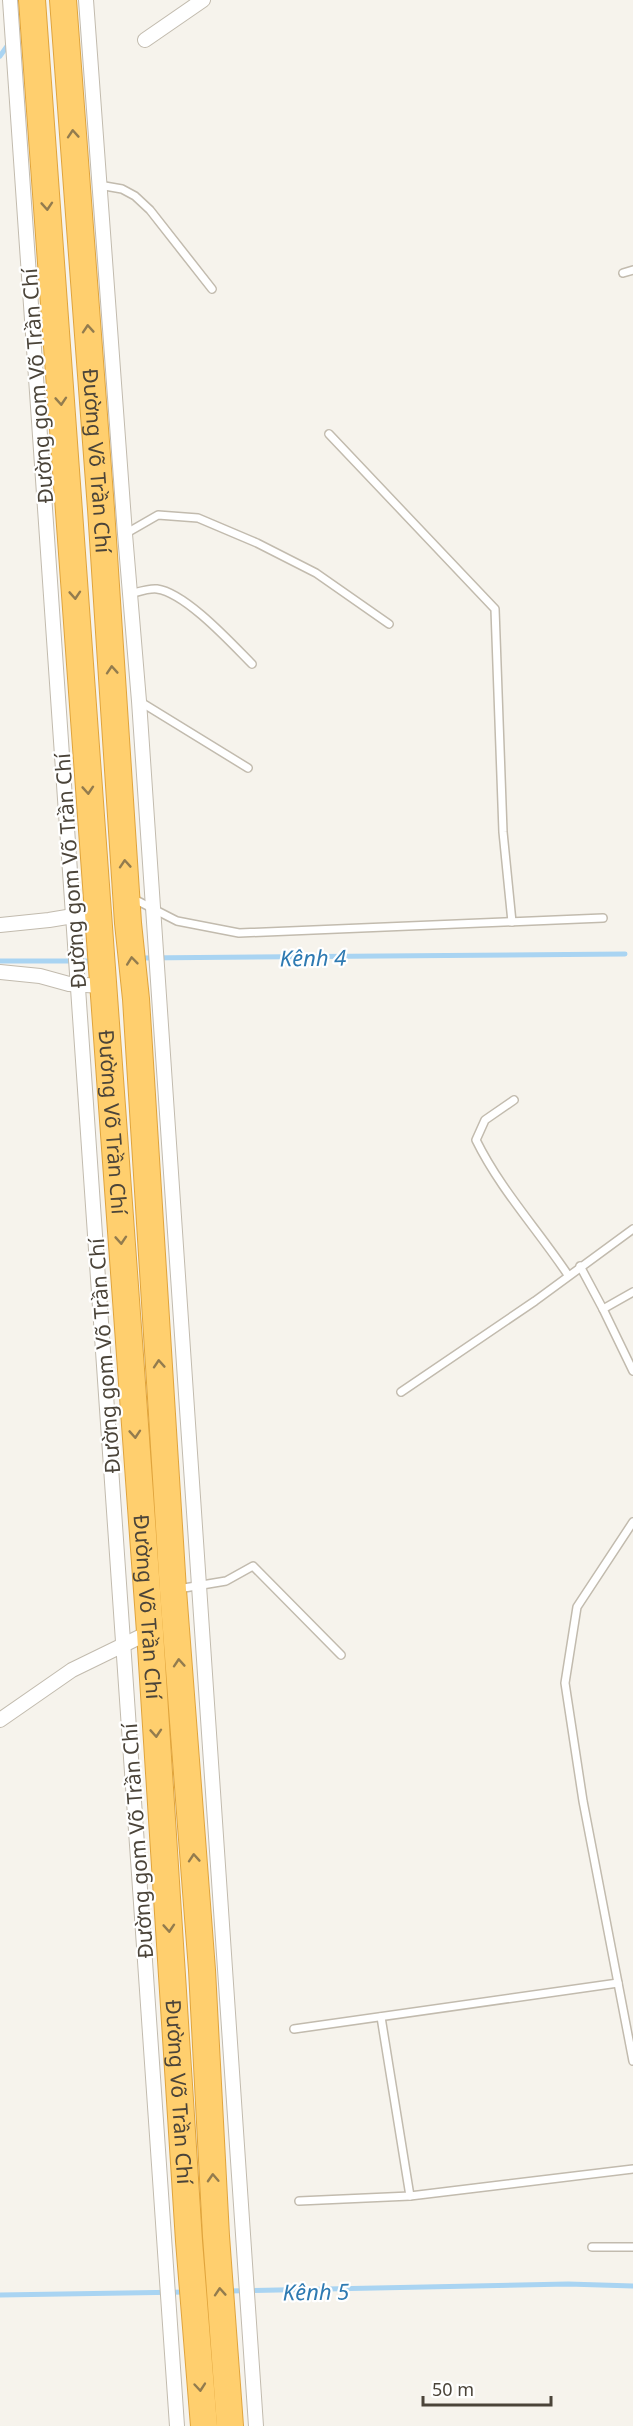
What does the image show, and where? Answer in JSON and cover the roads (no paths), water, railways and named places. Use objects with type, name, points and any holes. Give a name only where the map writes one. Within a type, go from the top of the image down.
[{"type":"highway","name":"Đường Võ Trần Chí","points":[[63,0],[128,923],[136,999],[173,1590],[202,1970],[216,2236],[230,2426]]},
{"type":"highway","name":"Đường Võ Trần Chí","points":[[32,7],[89,918],[150,1632],[189,2241],[204,2426]]},
{"type":"street","name":"Đường gom Võ Trần Chí","points":[[10,0],[89,918]]},
{"type":"street","points":[[86,0],[124,534],[139,701],[256,2426]]},
{"type":"street","points":[[145,40],[203,0]]},
{"type":"street","points":[[0,924],[89,918]]},
{"type":"street","points":[[0,972],[94,981]]},
{"type":"street","name":"Đường gom Võ Trần Chí","points":[[94,981],[124,1645],[177,2426]]},
{"type":"street","points":[[0,1720],[72,1670],[150,1632]]},
{"type":"lane","points":[[99,185],[122,189],[135,196],[150,210],[212,289]]},
{"type":"lane","points":[[623,273],[633,270]]},
{"type":"lane","points":[[329,434],[495,609],[503,832],[512,922]]},
{"type":"lane","points":[[124,534],[158,514],[198,518],[257,543],[316,573],[389,624]]},
{"type":"lane","points":[[130,594],[156,589],[171,594],[226,637],[252,664]]},
{"type":"lane","points":[[139,701],[248,768]]},
{"type":"lane","points":[[127,896],[177,921],[238,933],[603,918]]},
{"type":"lane","points":[[514,1100],[485,1120],[476,1140],[504,1188],[568,1275]]},
{"type":"lane","points":[[401,1392],[535,1301],[633,1229]]},
{"type":"lane","points":[[580,1266],[633,1371]]},
{"type":"lane","points":[[603,1309],[633,1292]]},
{"type":"lane","points":[[633,1522],[577,1607],[565,1683],[583,1801],[633,2061]]},
{"type":"lane","points":[[173,1590],[226,1581],[253,1566],[341,1655]]},
{"type":"lane","points":[[294,2029],[618,1983]]},
{"type":"lane","points":[[381,2017],[410,2196]]},
{"type":"lane","points":[[299,2201],[410,2196],[633,2169]]},
{"type":"lane","points":[[592,2247],[633,2247]]},
{"type":"waterway","points":[[0,56],[10,42]]},
{"type":"waterway","name":"Kênh 4","points":[[140,958],[625,954]]},
{"type":"waterway","name":"Kênh 4","points":[[0,961],[94,961]]},
{"type":"waterway","name":"Kênh 5","points":[[227,2291],[568,2284],[633,2286]]},
{"type":"waterway","name":"Kênh 5","points":[[0,2295],[187,2292]]}]
